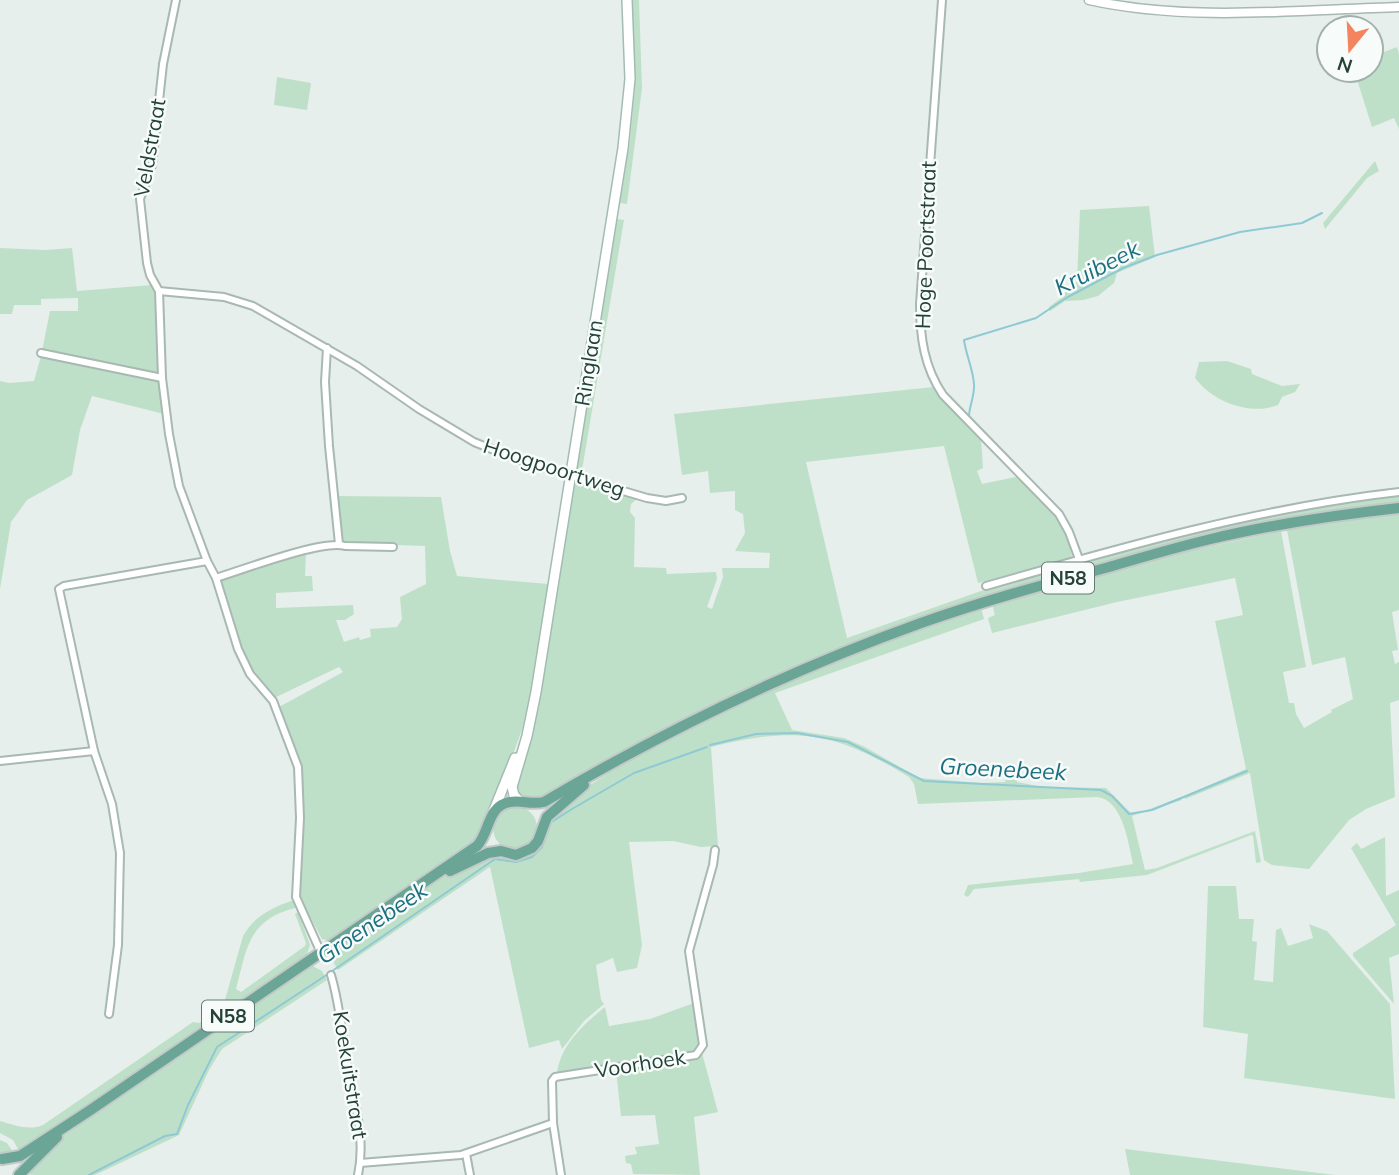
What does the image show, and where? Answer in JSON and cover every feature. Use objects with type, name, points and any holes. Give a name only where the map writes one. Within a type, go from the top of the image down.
[{"type":"main road","name":"Ringlaan","points":[[523,803],[514,795],[512,787],[532,711],[628,111],[630,59],[625,0]]},
{"type":"main road","name":"N58","points":[[523,803],[544,802],[704,715],[802,669],[909,627],[983,602],[1212,539],[1309,520],[1399,508]]},
{"type":"main road","name":"Ringlaan","points":[[490,819],[532,711]]},
{"type":"main road","name":"N58","points":[[541,832],[545,819],[615,762]]},
{"type":"main road","points":[[510,802],[523,803],[538,816],[541,832],[538,841],[524,853],[516,855],[501,851],[492,842],[490,819],[500,806],[510,802]]},
{"type":"main road","name":"N58","points":[[1,1159],[20,1156],[410,893],[477,846],[484,838],[490,819]]},
{"type":"main road","name":"N58","points":[[410,893],[482,855],[501,851]]},
{"type":"main road","name":"N58","points":[[18,1175],[89,1111]]},
{"type":"main road","points":[[1,1159],[18,1175]]},
{"type":"street","name":"Veldstraat","points":[[176,0],[163,64],[152,165],[140,199],[146,263],[159,291],[162,378],[169,434],[179,486],[216,578],[243,663],[273,701],[298,767],[300,808],[297,902],[321,953]]},
{"type":"street","name":"Hoge Poortstraat","points":[[942,0],[920,304],[924,356],[929,373],[943,395],[1059,514],[1079,559]]},
{"type":"street","points":[[1089,0],[1124,7],[1178,11],[1399,7]]},
{"type":"street","name":"Hoogpoortweg","points":[[159,291],[209,295],[245,303],[268,313],[357,366],[449,429],[519,460],[646,498],[682,498]]},
{"type":"street","points":[[327,348],[325,365],[328,433],[339,544]]},
{"type":"street","points":[[41,353],[162,378]]},
{"type":"street","points":[[986,586],[1209,525],[1281,509],[1399,492]]},
{"type":"street","points":[[216,578],[311,549],[339,544],[345,547],[393,547]]},
{"type":"street","points":[[109,1014],[118,945],[120,853],[112,804],[94,751],[59,589],[207,561]]},
{"type":"street","points":[[0,761],[94,751]]},
{"type":"street","name":"Voorhoek","points":[[561,1175],[553,1123],[552,1081],[555,1077],[696,1055],[701,1051],[703,1045],[689,951],[715,850]]},
{"type":"street","name":"Koekuitstraat","points":[[331,975],[338,998],[347,1066],[361,1138],[358,1175]]},
{"type":"street","points":[[360,1163],[466,1154],[553,1123]]},
{"type":"street","points":[[466,1154],[470,1175]]},
{"type":"green space","points":[[631,0],[639,0],[642,88],[627,204],[620,203],[635,88]]},
{"type":"green space","points":[[1397,47],[1399,54],[1399,129],[1394,118],[1372,127],[1358,84],[1385,84],[1385,52]]},
{"type":"green space","points":[[277,77],[311,83],[307,110],[274,105]]},
{"type":"green space","points":[[1375,161],[1379,171],[1367,178],[1325,229],[1323,223]]},
{"type":"green space","points":[[1149,206],[1155,257],[1117,273],[1114,283],[1098,296],[1065,301],[1050,311],[1049,307],[1077,281],[1080,210]]},
{"type":"green space","points":[[617,219],[624,220],[581,476],[575,473]]},
{"type":"green space","points":[[0,248],[72,248],[77,291],[152,285],[158,306],[160,371],[153,374],[42,351],[50,311],[78,311],[78,298],[41,299],[41,305],[14,305],[12,314],[0,314]]},
{"type":"green space","points":[[41,356],[157,379],[164,414],[92,396],[80,430],[72,475],[27,500],[11,522],[0,589],[0,381],[34,381]]},
{"type":"green space","points":[[1227,361],[1251,369],[1252,374],[1282,386],[1300,384],[1295,392],[1282,397],[1278,405],[1256,409],[1233,405],[1212,394],[1195,378],[1199,362]]},
{"type":"green space","points":[[934,387],[981,438],[983,468],[977,471],[982,484],[1021,476],[1061,522],[1072,558],[978,583],[944,446],[806,462],[847,638],[981,591],[1126,548],[1282,511],[1399,494],[1399,503],[1278,520],[1160,548],[1011,588],[919,618],[747,688],[535,802],[520,797],[515,791],[539,697],[574,485],[583,482],[638,498],[631,504],[630,512],[635,518],[634,567],[666,568],[667,574],[716,572],[717,579],[707,607],[712,609],[723,577],[722,568],[769,568],[770,553],[735,551],[745,533],[743,514],[735,510],[735,491],[710,493],[708,471],[682,475],[674,414]]},
{"type":"green space","points":[[336,496],[441,497],[457,576],[548,584],[523,727],[495,803],[477,842],[330,941],[322,939],[299,896],[303,786],[294,747],[279,707],[343,672],[339,667],[274,698],[252,671],[240,649],[220,581],[306,553],[305,576],[312,576],[313,591],[276,593],[276,608],[353,605],[354,614],[345,620],[336,620],[344,642],[359,637],[360,640],[371,637],[370,629],[397,627],[402,619],[400,597],[426,584],[425,546],[340,543]]},
{"type":"green space","points":[[1399,513],[1399,610],[1392,612],[1398,650],[1392,651],[1395,664],[1399,662],[1399,700],[1390,703],[1395,797],[1366,809],[1349,820],[1309,869],[1272,865],[1264,860],[1250,773],[1185,799],[1184,796],[1246,769],[1215,621],[1243,615],[1235,578],[1117,602],[992,633],[988,618],[995,615],[992,604],[1083,578],[1086,588],[1093,587],[1090,576],[1281,531],[1306,667],[1283,672],[1289,703],[1294,703],[1296,714],[1304,728],[1353,699],[1345,657],[1312,665],[1287,530]]},
{"type":"green space","points":[[981,608],[984,619],[775,693],[792,730],[844,738],[919,778],[981,783],[1005,782],[1012,771],[1017,782],[1043,787],[1106,788],[1131,813],[1142,812],[1181,797],[1182,800],[1132,816],[1145,870],[1157,868],[1255,831],[1261,862],[1256,863],[1251,835],[1147,875],[974,889],[968,897],[964,895],[968,885],[1079,873],[1133,864],[1123,823],[1113,806],[1097,797],[918,804],[914,784],[909,777],[859,750],[814,737],[768,736],[711,747],[718,846],[701,847],[673,841],[629,842],[642,945],[637,968],[617,972],[613,958],[596,965],[601,1000],[604,1004],[584,1021],[562,1049],[559,1040],[529,1048],[490,867],[338,970],[332,960],[334,951],[449,874],[487,856],[518,858],[528,855],[538,845],[551,819],[579,793],[690,727],[833,662]]},
{"type":"green space","points":[[515,806],[530,813],[537,828],[530,843],[515,850],[500,843],[493,828],[500,813]]},
{"type":"green space","points":[[1385,837],[1386,896],[1399,890],[1399,954],[1389,958],[1394,1004],[1353,956],[1353,953],[1396,925],[1351,848],[1357,843],[1361,849]]},
{"type":"green space","points":[[1208,886],[1236,886],[1239,919],[1254,919],[1252,941],[1257,942],[1254,980],[1273,982],[1276,930],[1281,928],[1288,946],[1313,938],[1309,924],[1327,931],[1390,1004],[1395,1099],[1244,1078],[1248,1034],[1203,1027]]},
{"type":"green space","points":[[294,900],[295,908],[268,920],[252,938],[236,989],[241,992],[305,946],[295,914],[298,912],[310,945],[306,957],[20,1151],[0,1155],[0,1140],[7,1143],[13,1152],[18,1149],[13,1140],[0,1133],[0,1121],[16,1126],[43,1125],[193,1022],[199,1023],[223,1007],[247,929],[265,913]]},
{"type":"green space","points":[[313,966],[322,971],[327,980],[222,1049],[209,1070],[179,1135],[95,1175],[26,1175],[62,1137],[84,1120]]},
{"type":"green space","points":[[694,1003],[701,1043],[695,1052],[557,1074],[568,1045],[581,1028],[605,1007],[609,1026],[650,1019]]},
{"type":"green space","points":[[702,1053],[718,1112],[694,1117],[700,1175],[633,1174],[631,1164],[626,1163],[625,1156],[637,1154],[635,1147],[659,1144],[655,1115],[621,1116],[616,1070],[693,1059]]},
{"type":"green space","points":[[1125,1149],[1335,1175],[1130,1175]]},
{"type":"waterway","name":"Kruibeek","points":[[969,417],[974,384],[964,340],[1036,318],[1066,298],[1123,268],[1157,255],[1240,232],[1302,223],[1322,213]]},
{"type":"waterway","name":"Groenebeek","points":[[710,745],[756,734],[797,733],[848,742],[924,781],[1101,790],[1112,796],[1129,814],[1152,810],[1247,771]]},
{"type":"waterway","name":"Groenebeek","points":[[89,1175],[165,1136],[177,1134],[188,1105],[217,1047],[495,859],[516,862],[532,857],[542,847],[550,823],[572,809],[634,773],[707,747]]}]
